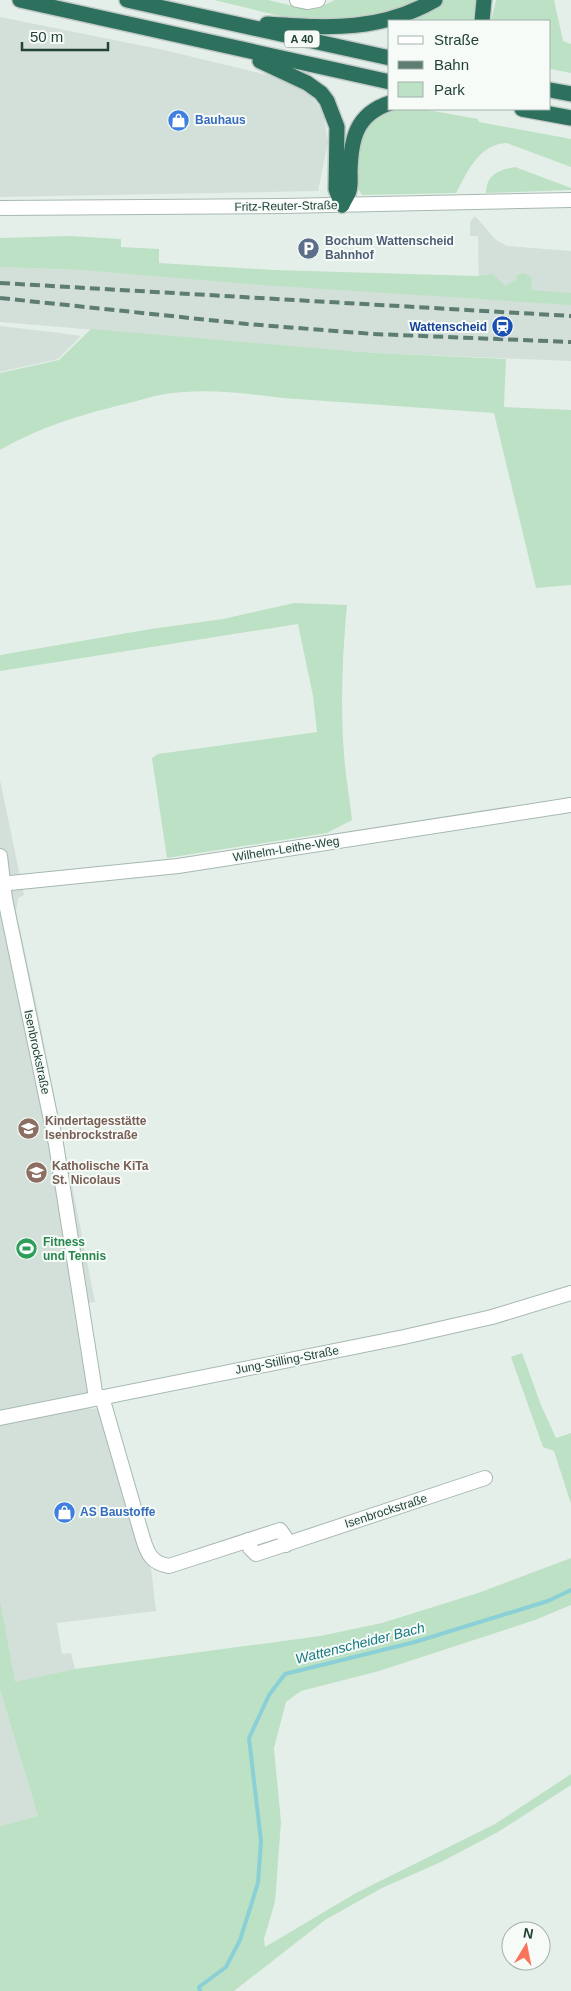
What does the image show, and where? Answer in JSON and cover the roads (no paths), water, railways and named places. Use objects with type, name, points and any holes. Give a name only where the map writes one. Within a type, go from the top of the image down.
[{"type":"highway","name":"A 40","points":[[20,0],[388,82]]},
{"type":"highway","name":"A 40","points":[[127,0],[388,58]]},
{"type":"highway","points":[[215,20],[330,28],[362,26],[421,8],[435,0]]},
{"type":"highway","points":[[482,20],[484,0]]},
{"type":"highway","points":[[223,45],[292,75],[321,93],[328,101],[337,127],[336,189],[342,205]]},
{"type":"highway","points":[[342,205],[350,190],[351,148],[357,128],[367,116],[381,106],[388,104]]},
{"type":"highway","points":[[527,110],[571,118]]},
{"type":"street","points":[[296,0],[307,2],[318,0]]},
{"type":"street","name":"Fritz-Reuter-Straße","points":[[0,208],[342,205],[571,200]]},
{"type":"street","name":"Wilhelm-Leithe-Weg","points":[[2,884],[178,866],[571,805]]},
{"type":"street","name":"Isenbrockstraße","points":[[0,856],[2,884],[56,1144],[99,1398],[143,1539],[152,1560],[169,1566],[248,1540],[250,1548],[256,1554],[485,1478]]},
{"type":"street","name":"Jung-Stilling-Straße","points":[[0,1418],[404,1337],[492,1317],[571,1293]]},
{"type":"waterway","name":"Wattenscheider Bach","points":[[200,1991],[199,1987],[226,1967],[240,1940],[258,1883],[261,1841],[249,1738],[269,1695],[285,1674],[415,1642],[548,1601],[571,1590]]},
{"type":"railway","points":[[0,283],[571,316]]},
{"type":"railway","points":[[0,298],[247,324],[373,334],[571,342]]},
{"type":"place","name":"Bauhaus","points":[[179,120]]},
{"type":"place","name":"Bochum Wattenscheid Bahnhof","points":[[309,248]]},
{"type":"place","name":"Wattenscheid","points":[[503,327]]},
{"type":"place","name":"Kindertagesstätte Isenbrockstraße","points":[[29,1128]]},
{"type":"place","name":"Katholische KiTa St. Nicolaus","points":[[36,1173]]},
{"type":"place","name":"Fitness und Tennis","points":[[27,1249]]},
{"type":"place","name":"AS Baustoffe","points":[[64,1512]]}]
